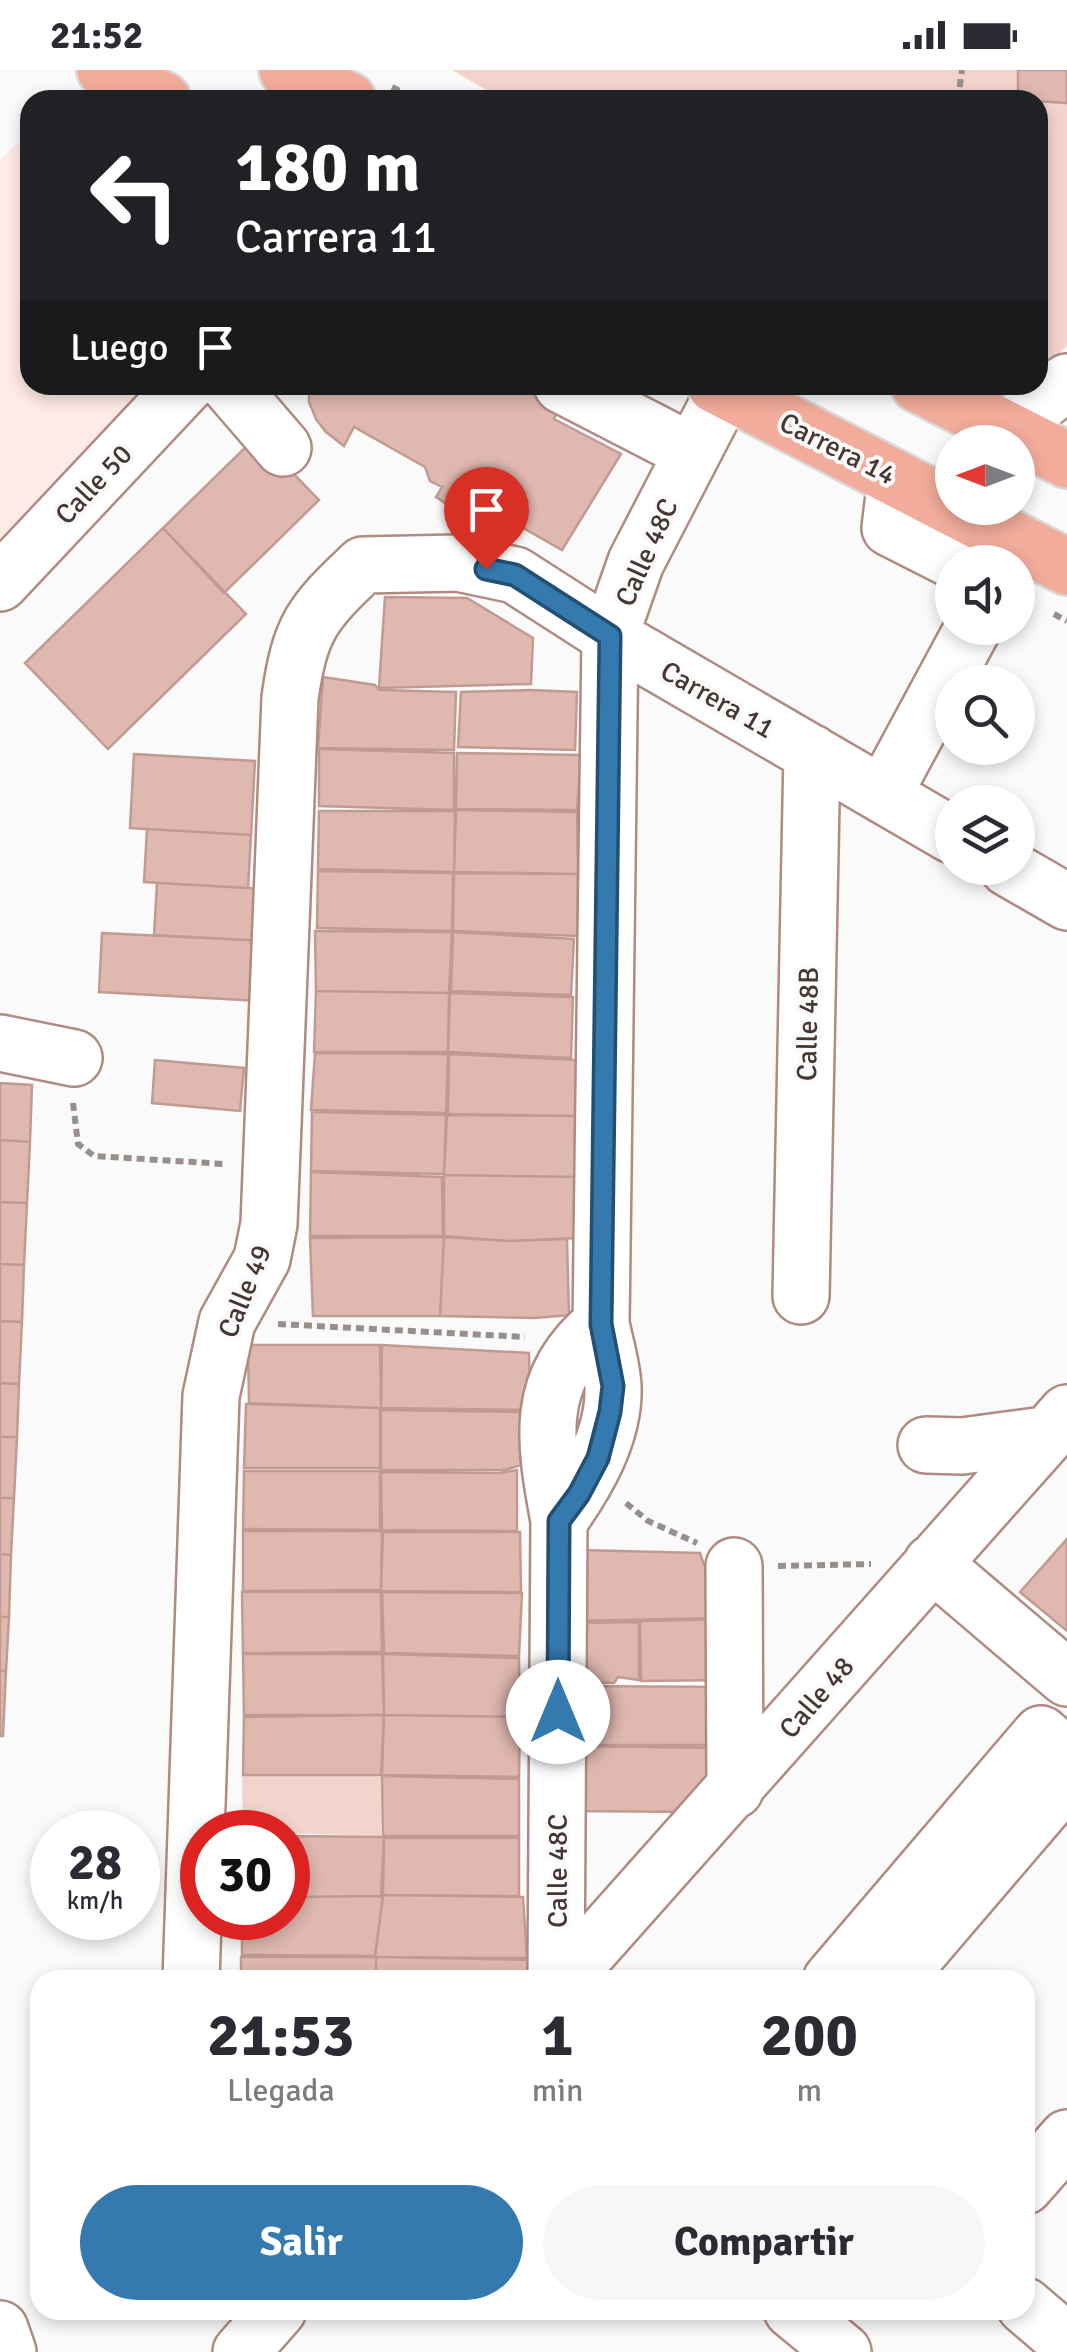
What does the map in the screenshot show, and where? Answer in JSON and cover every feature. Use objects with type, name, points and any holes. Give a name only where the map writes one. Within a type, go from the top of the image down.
[{"type":"main road","points":[[105,70],[144,90]]},
{"type":"main road","points":[[288,70],[328,90]]},
{"type":"main road","name":"Carrera 14","points":[[734,395],[896,478],[1038,561]]},
{"type":"main road","points":[[939,395],[999,425]]},
{"type":"main road","points":[[1035,443],[1067,460]]},
{"type":"street","points":[[1012,425],[1067,382]]},
{"type":"street","name":"Calle 50","points":[[0,583],[177,395]]},
{"type":"street","points":[[238,395],[283,448]]},
{"type":"street","points":[[581,395],[692,452]]},
{"type":"street","name":"Calle 48C","points":[[559,1970],[559,1521],[598,1458],[613,1386],[601,1324],[610,636],[636,562],[717,395]]},
{"type":"street","points":[[896,478],[890,528],[935,551]]},
{"type":"street","name":"Carrera 11","points":[[363,565],[458,563],[515,575],[610,636],[935,825]]},
{"type":"street","name":"Calle 49","points":[[190,1970],[211,1396],[227,1322],[262,1258],[270,1224],[290,698],[297,650],[321,605],[363,565]]},
{"type":"street","points":[[883,795],[964,645]]},
{"type":"street","name":"Calle 48B","points":[[801,1296],[812,753]]},
{"type":"street","points":[[1035,884],[1067,902]]},
{"type":"street","points":[[0,1044],[74,1058]]},
{"type":"street","points":[[926,1445],[962,1446],[1056,1424]]},
{"type":"street","name":"Calle 48","points":[[568,1970],[735,1790],[1056,1424]]},
{"type":"street","points":[[932,1563],[1067,1678]]},
{"type":"street","points":[[734,1566],[735,1790]]},
{"type":"street","points":[[841,1970],[1058,1756]]},
{"type":"street","points":[[902,1970],[1058,1756]]},
{"type":"street","points":[[1035,2175],[1067,2138]]},
{"type":"street","points":[[1035,2315],[1067,2342]]},
{"type":"street","points":[[804,2320],[843,2352]]},
{"type":"street","points":[[0,2329],[8,2352]]},
{"type":"path","points":[[74,1058],[73,1121],[78,1144],[94,1156],[270,1167]]},
{"type":"path","points":[[227,1322],[528,1338]]},
{"type":"shaded area","points":[[452,70],[1067,70],[1067,346],[1048,363],[1048,90],[487,90]]},
{"type":"shaded area","points":[[20,141],[20,395],[158,395],[0,559],[0,160]]},
{"type":"shaded area","points":[[242,1775],[381,1775],[381,1836],[310,1834],[310,1810],[243,1810]]},
{"type":"building","points":[[1018,70],[1067,70],[1067,103],[1048,102],[1048,90],[1018,90]]},
{"type":"building","points":[[309,395],[564,395],[554,419],[621,454],[562,550],[465,495],[454,509],[436,497],[442,487],[430,481],[425,467],[354,427],[344,446],[326,432]]},
{"type":"building","points":[[257,436],[319,500],[224,593],[163,528]]},
{"type":"building","points":[[163,528],[246,614],[108,749],[25,663]]},
{"type":"building","points":[[385,597],[467,598],[533,638],[531,684],[379,688]]},
{"type":"building","points":[[323,677],[375,685],[379,690],[456,692],[454,750],[318,748]]},
{"type":"building","points":[[461,692],[577,692],[575,750],[458,747]]},
{"type":"building","points":[[319,749],[454,753],[454,810],[319,806]]},
{"type":"building","points":[[457,753],[581,755],[577,810],[456,809]]},
{"type":"building","points":[[134,754],[255,761],[251,835],[130,828]]},
{"type":"building","points":[[456,810],[577,812],[578,874],[454,872]]},
{"type":"building","points":[[319,811],[455,811],[454,872],[318,869]]},
{"type":"building","points":[[147,829],[251,835],[248,888],[144,882]]},
{"type":"building","points":[[318,871],[453,873],[452,931],[317,928]]},
{"type":"building","points":[[454,873],[578,874],[577,936],[453,931]]},
{"type":"building","points":[[157,883],[267,889],[264,941],[154,935]]},
{"type":"building","points":[[315,931],[452,932],[449,993],[316,991]]},
{"type":"building","points":[[453,932],[574,939],[571,995],[451,991]]},
{"type":"building","points":[[102,933],[264,941],[261,1001],[99,992]]},
{"type":"building","points":[[316,991],[449,993],[448,1052],[314,1052]]},
{"type":"building","points":[[450,993],[573,997],[571,1058],[448,1052]]},
{"type":"building","points":[[315,1053],[448,1054],[446,1113],[311,1110]]},
{"type":"building","points":[[449,1054],[580,1060],[581,1116],[448,1114]]},
{"type":"building","points":[[155,1060],[244,1068],[240,1111],[152,1103]]},
{"type":"building","points":[[0,1083],[32,1085],[30,1142],[0,1140]]},
{"type":"building","points":[[312,1112],[446,1115],[444,1174],[311,1171]]},
{"type":"building","points":[[447,1115],[581,1116],[580,1177],[444,1175]]},
{"type":"building","points":[[0,1140],[30,1142],[27,1203],[0,1202]]},
{"type":"building","points":[[311,1172],[442,1177],[443,1236],[310,1236]]},
{"type":"building","points":[[444,1175],[580,1177],[578,1238],[508,1241],[444,1236]]},
{"type":"building","points":[[0,1202],[27,1203],[24,1265],[0,1264]]},
{"type":"building","points":[[444,1237],[440,1316],[313,1316],[310,1238]]},
{"type":"building","points":[[444,1237],[567,1239],[569,1315],[440,1316]]},
{"type":"building","points":[[0,1264],[24,1265],[22,1322],[0,1321]]},
{"type":"building","points":[[0,1321],[22,1322],[19,1384],[0,1383]]},
{"type":"building","points":[[248,1345],[380,1345],[381,1408],[249,1403]]},
{"type":"building","points":[[382,1345],[529,1353],[530,1410],[381,1408]]},
{"type":"building","points":[[0,1383],[19,1384],[17,1437],[0,1437]]},
{"type":"building","points":[[246,1404],[380,1408],[380,1468],[244,1468]]},
{"type":"building","points":[[381,1410],[522,1412],[521,1465],[504,1470],[381,1470]]},
{"type":"building","points":[[0,1437],[17,1437],[14,1498],[0,1498]]},
{"type":"building","points":[[517,1470],[517,1531],[382,1530],[381,1472]]},
{"type":"building","points":[[244,1471],[380,1471],[380,1530],[243,1529]]},
{"type":"building","points":[[0,1498],[14,1498],[11,1555],[0,1554]]},
{"type":"building","points":[[243,1531],[382,1531],[381,1590],[243,1591]]},
{"type":"building","points":[[383,1532],[520,1532],[521,1592],[381,1591]]},
{"type":"building","points":[[1067,1539],[1067,1631],[1020,1592]]},
{"type":"building","points":[[580,1550],[700,1553],[704,1565],[727,1568],[727,1618],[573,1621]]},
{"type":"building","points":[[0,1554],[11,1555],[9,1617],[0,1617]]},
{"type":"building","points":[[242,1592],[381,1592],[382,1652],[243,1653]]},
{"type":"building","points":[[382,1592],[522,1593],[519,1656],[384,1653]]},
{"type":"building","points":[[0,1617],[9,1617],[6,1671],[0,1671]]},
{"type":"building","points":[[727,1619],[729,1680],[641,1681],[640,1621]]},
{"type":"building","points":[[639,1622],[639,1680],[618,1677],[614,1683],[569,1682],[569,1623]]},
{"type":"building","points":[[243,1654],[382,1654],[384,1715],[244,1715]]},
{"type":"building","points":[[383,1654],[519,1658],[520,1717],[384,1715]]},
{"type":"building","points":[[0,1671],[6,1671],[3,1736],[0,1736]]},
{"type":"building","points":[[572,1686],[726,1687],[725,1745],[569,1745]]},
{"type":"building","points":[[384,1715],[520,1717],[519,1777],[382,1775]]},
{"type":"building","points":[[384,1715],[381,1775],[243,1775],[244,1717]]},
{"type":"building","points":[[570,1746],[729,1748],[693,1812],[569,1811]]},
{"type":"building","points":[[382,1776],[519,1779],[519,1836],[383,1836]]},
{"type":"building","points":[[310,1836],[384,1837],[381,1896],[310,1897]]},
{"type":"building","points":[[384,1838],[519,1838],[519,1896],[383,1895]]},
{"type":"building","points":[[383,1895],[523,1897],[527,1958],[375,1957]]},
{"type":"building","points":[[383,1896],[375,1956],[242,1955],[242,1940],[310,1940],[310,1897]]},
{"type":"building","points":[[241,1957],[376,1957],[376,1970],[241,1970]]},
{"type":"building","points":[[376,1957],[531,1960],[532,1970],[376,1970]]},
{"type":"route","points":[[486,569],[515,575],[610,636],[601,1324],[613,1386],[598,1458],[559,1521],[558,1712]]}]
